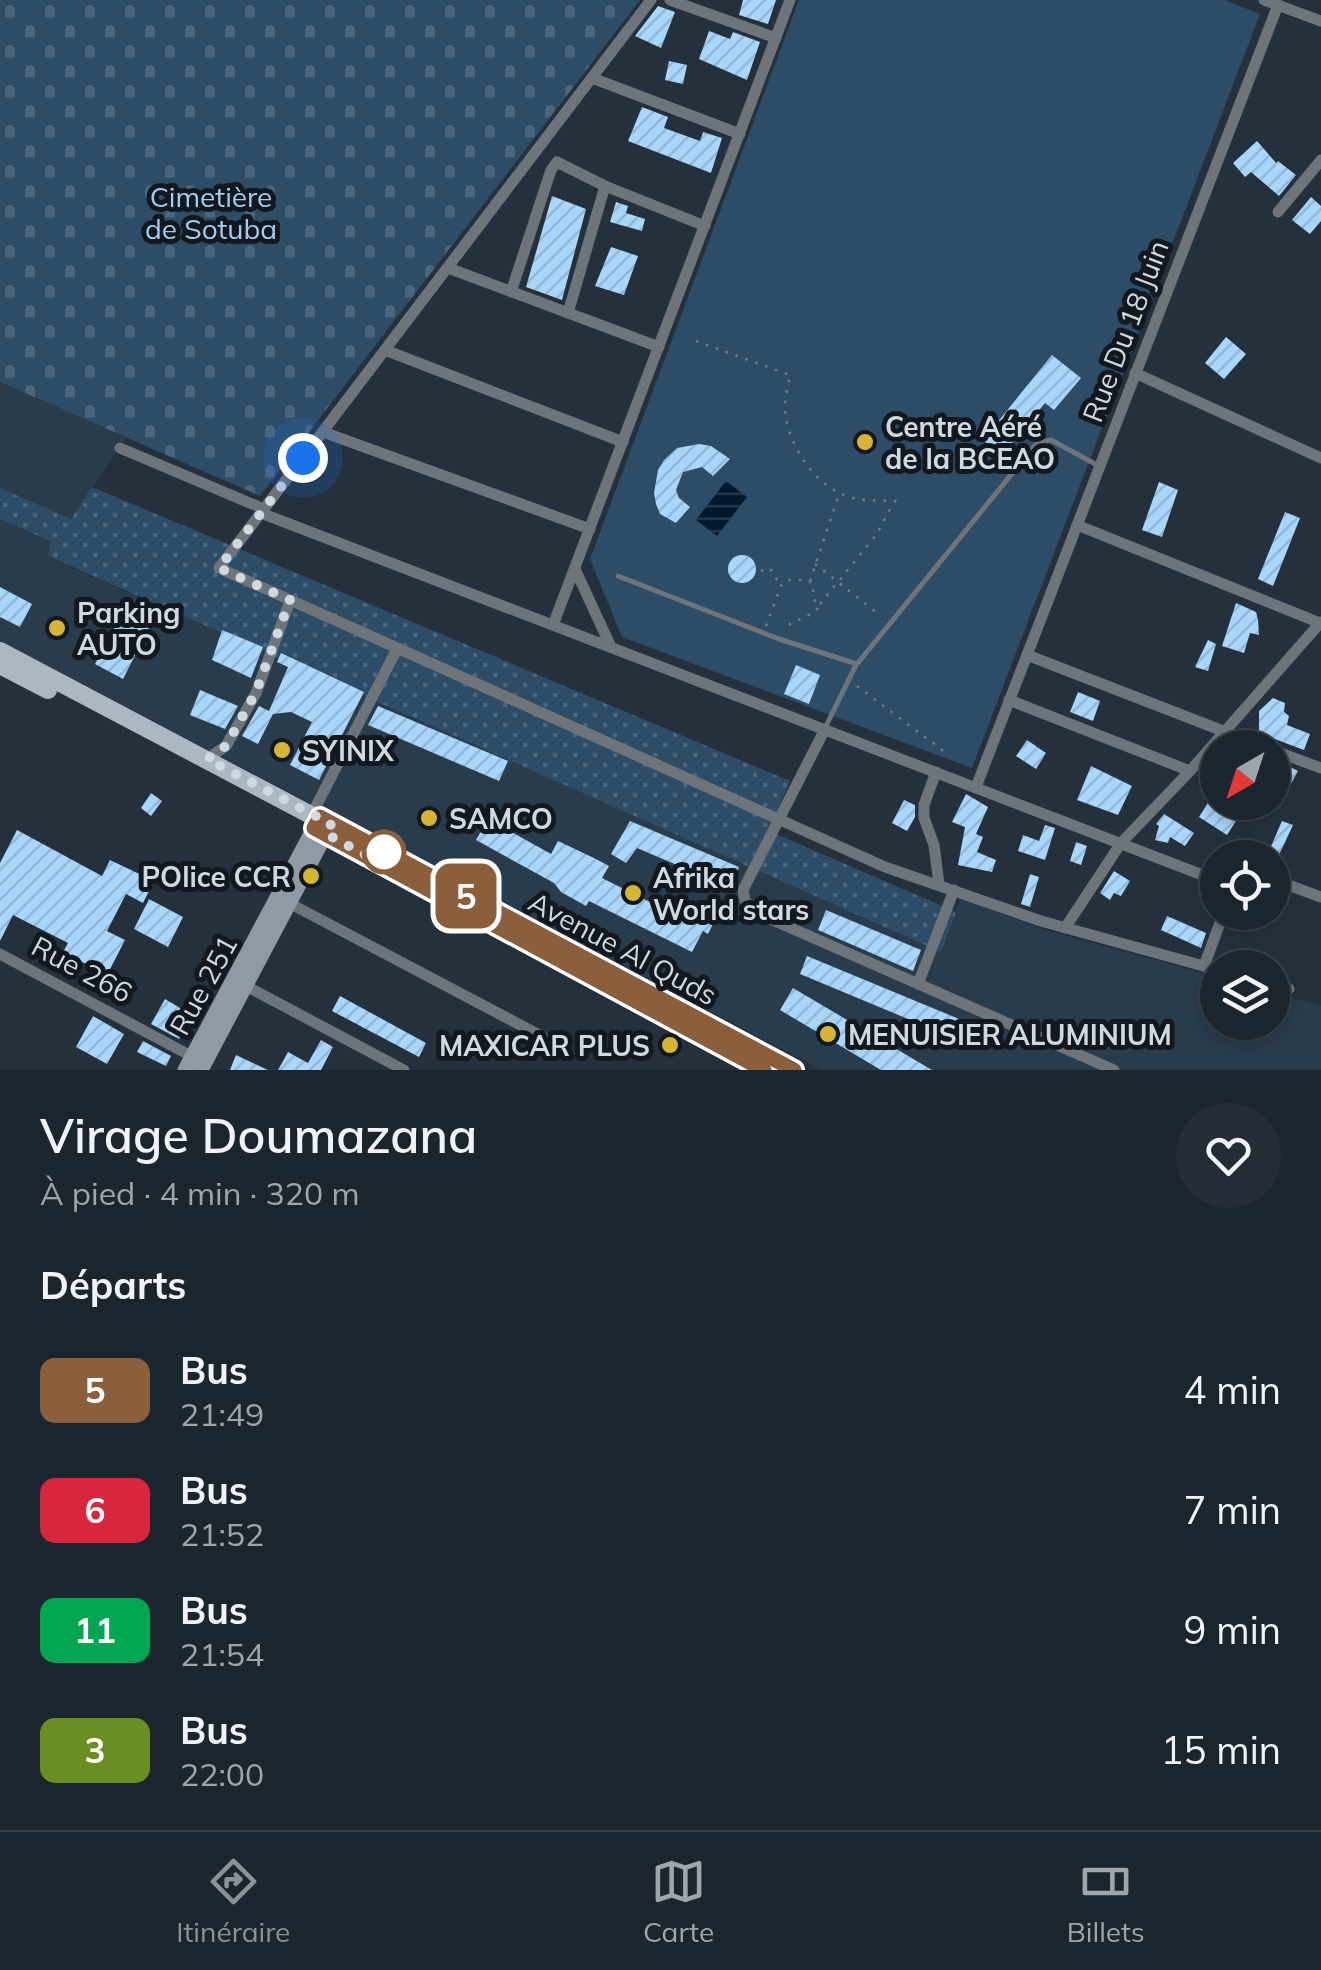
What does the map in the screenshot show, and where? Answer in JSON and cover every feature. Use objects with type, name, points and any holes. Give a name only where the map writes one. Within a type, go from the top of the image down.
[{"type":"main road","name":"Avenue Al Quds","points":[[0,651],[207,759],[764,1070]]},
{"type":"main road","name":"Avenue Al Quds","points":[[0,665],[320,823],[794,1070]]},
{"type":"main road","name":"Rue 251","points":[[193,1066],[246,986],[289,904],[320,823]]},
{"type":"main road","name":"Rue 251","points":[[193,1066],[320,823]]},
{"type":"street","points":[[651,0],[219,568],[885,867],[1065,928],[1200,965]]},
{"type":"street","points":[[670,0],[776,38]]},
{"type":"street","points":[[554,625],[790,0]]},
{"type":"street","points":[[1264,0],[1319,16]]},
{"type":"street","name":"Rue Du 18 Juin","points":[[976,787],[1278,5]]},
{"type":"street","points":[[592,78],[740,134]]},
{"type":"street","points":[[1278,212],[1321,160]]},
{"type":"street","points":[[511,292],[558,162],[605,186],[705,226]]},
{"type":"street","points":[[568,313],[605,186]]},
{"type":"street","points":[[448,268],[659,347]]},
{"type":"street","points":[[385,350],[623,442]]},
{"type":"street","points":[[1136,373],[1321,458]]},
{"type":"street","points":[[323,432],[590,530]]},
{"type":"street","points":[[120,448],[263,511],[1200,874]]},
{"type":"street","points":[[1077,525],[1320,622],[1227,730]]},
{"type":"street","points":[[575,569],[611,647]]},
{"type":"street","points":[[207,759],[226,746],[256,692],[290,600]]},
{"type":"street","points":[[320,823],[398,649]]},
{"type":"street","points":[[1027,656],[1220,730]]},
{"type":"street","points":[[1009,700],[1190,771]]},
{"type":"street","points":[[824,729],[742,890],[745,901],[757,913],[1114,1070]]},
{"type":"street","points":[[1290,756],[1321,768]]},
{"type":"street","points":[[1065,928],[1121,843],[1200,760]]},
{"type":"street","points":[[936,772],[924,804],[924,818],[934,845],[939,884]]},
{"type":"street","points":[[1290,886],[1321,897]]},
{"type":"street","points":[[918,984],[954,890]]},
{"type":"street","points":[[289,904],[544,1038]]},
{"type":"street","name":"Rue 266","points":[[0,954],[193,1066]]},
{"type":"street","points":[[246,986],[404,1070]]},
{"type":"lane","points":[[824,729],[857,664],[1037,443],[1050,440],[1100,466]]},
{"type":"lane","points":[[618,576],[764,633],[857,664]]},
{"type":"path","points":[[696,341],[790,376],[785,407],[799,454],[828,486],[859,498],[897,501],[876,535],[819,606],[784,626]]},
{"type":"path","points":[[819,606],[809,582],[839,492]]},
{"type":"path","points":[[815,564],[890,623]]},
{"type":"path","points":[[761,571],[770,568],[781,586]]},
{"type":"path","points":[[764,633],[781,586],[787,580],[809,582]]},
{"type":"path","points":[[848,679],[946,753]]},
{"type":"shaded area","points":[[0,382],[126,438],[71,519],[0,488]]},
{"type":"shaded area","points":[[726,481],[747,497],[717,536],[696,520]]},
{"type":"shaded area","points":[[0,519],[50,541],[48,557],[940,951],[961,898],[1042,929],[1200,972],[1200,1040],[1290,1040],[1290,997],[1321,1006],[1321,1070],[822,1070],[0,641]]},
{"type":"green space","name":"Cimetière de Sotuba","points":[[0,0],[640,0],[260,496],[0,382]]},
{"type":"green space","name":"Centre Aéré de la BCEAO","points":[[799,0],[1225,0],[1260,14],[972,768],[622,637],[590,559]]},
{"type":"green space","points":[[92,487],[790,781],[769,831],[956,912],[941,952],[48,556],[50,541],[0,519],[0,488],[71,519]]},
{"type":"building","points":[[743,0],[776,0],[768,24],[739,15]]},
{"type":"building","points":[[658,6],[675,12],[661,48],[635,36]]},
{"type":"building","points":[[709,31],[730,39],[733,32],[760,42],[747,80],[699,59]]},
{"type":"building","points":[[669,61],[687,65],[683,84],[665,80]]},
{"type":"building","points":[[642,107],[668,117],[664,128],[700,141],[703,132],[722,138],[711,173],[628,141]]},
{"type":"building","points":[[1257,141],[1276,163],[1296,175],[1279,196],[1251,172],[1245,177],[1233,163]]},
{"type":"building","points":[[552,196],[586,209],[562,300],[526,287]]},
{"type":"building","points":[[1311,197],[1321,206],[1321,221],[1310,234],[1292,220]]},
{"type":"building","points":[[616,202],[628,206],[626,213],[645,219],[642,231],[610,222]]},
{"type":"building","points":[[611,247],[638,256],[624,295],[595,286]]},
{"type":"building","points":[[1226,337],[1246,354],[1224,379],[1205,363]]},
{"type":"building","points":[[1052,355],[1081,378],[1054,410],[1045,403],[1002,455],[983,440]]},
{"type":"building","points":[[711,446],[730,459],[713,476],[702,467],[683,472],[676,490],[690,507],[676,523],[660,514],[656,504],[658,470],[677,448]]},
{"type":"building","points":[[1159,482],[1178,490],[1162,537],[1142,530]]},
{"type":"building","points":[[1285,512],[1300,518],[1273,586],[1258,579]]},
{"type":"building","points":[[742,555],[752,559],[756,569],[752,579],[742,583],[732,579],[728,569],[732,559]]},
{"type":"building","points":[[0,587],[32,604],[20,627],[0,617]]},
{"type":"building","points":[[1236,603],[1256,612],[1258,620],[1259,635],[1250,633],[1244,653],[1222,646]]},
{"type":"building","points":[[128,604],[154,618],[123,679],[95,664]]},
{"type":"building","points":[[222,630],[263,647],[251,678],[212,660]]},
{"type":"building","points":[[1208,640],[1216,644],[1208,671],[1195,667]]},
{"type":"building","points":[[281,653],[364,692],[319,780],[290,765],[312,722],[291,712],[273,714],[258,744],[242,736],[259,706],[269,711],[288,667],[277,662]]},
{"type":"building","points":[[796,665],[820,675],[809,704],[784,694]]},
{"type":"building","points":[[200,690],[238,706],[225,729],[190,715]]},
{"type":"building","points":[[1078,692],[1100,701],[1093,721],[1070,712]]},
{"type":"building","points":[[1273,698],[1285,703],[1287,725],[1310,734],[1304,750],[1290,745],[1290,730],[1259,730],[1259,711]]},
{"type":"building","points":[[378,706],[508,761],[499,781],[368,725]]},
{"type":"building","points":[[1027,740],[1046,753],[1036,769],[1016,756]]},
{"type":"building","points":[[1091,766],[1132,786],[1118,815],[1077,800]]},
{"type":"building","points":[[1290,767],[1298,771],[1290,786]]},
{"type":"building","points":[[151,793],[162,801],[151,816],[141,808]]},
{"type":"building","points":[[966,794],[988,807],[976,834],[983,837],[977,852],[996,860],[992,872],[958,865],[965,827],[952,822]]},
{"type":"building","points":[[904,800],[915,805],[915,817],[907,831],[892,823]]},
{"type":"building","points":[[1164,814],[1194,833],[1185,846],[1170,837],[1168,843],[1155,840],[1159,826],[1156,824]]},
{"type":"building","points":[[488,819],[551,854],[558,841],[596,859],[609,866],[602,878],[688,921],[697,904],[718,914],[708,934],[703,931],[692,952],[589,901],[586,906],[561,892],[554,883],[476,840]]},
{"type":"building","points":[[1204,820],[1237,820],[1227,835]]},
{"type":"building","points":[[630,821],[739,867],[731,888],[637,848],[626,863],[611,854]]},
{"type":"building","points":[[1282,821],[1293,825],[1286,840],[1274,840]]},
{"type":"building","points":[[1045,825],[1055,828],[1045,860],[1018,851],[1023,835],[1039,841]]},
{"type":"building","points":[[17,830],[102,876],[110,860],[154,881],[143,903],[126,894],[107,931],[125,940],[107,975],[63,952],[68,943],[13,915],[0,941],[0,863]]},
{"type":"building","points":[[1076,842],[1087,846],[1081,865],[1070,861]]},
{"type":"building","points":[[1114,871],[1130,881],[1121,896],[1114,893],[1110,900],[1100,893]]},
{"type":"building","points":[[1030,874],[1039,877],[1030,907],[1021,904]]},
{"type":"building","points":[[149,899],[183,917],[168,947],[134,929]]},
{"type":"building","points":[[826,910],[921,950],[913,971],[818,930]]},
{"type":"building","points":[[1167,916],[1206,933],[1201,948],[1161,930]]},
{"type":"building","points":[[807,956],[988,1031],[980,1049],[800,974]]},
{"type":"building","points":[[793,988],[932,1070],[881,1070],[780,1010]]},
{"type":"building","points":[[340,996],[426,1043],[419,1057],[332,1011]]},
{"type":"building","points":[[165,999],[192,1015],[179,1039],[151,1024]]},
{"type":"building","points":[[93,1016],[124,1034],[107,1064],[76,1047]]},
{"type":"building","points":[[321,1040],[333,1047],[321,1070],[278,1070],[288,1052],[308,1063]]},
{"type":"building","points":[[143,1041],[171,1056],[166,1066],[137,1052]]},
{"type":"building","points":[[236,1055],[268,1070],[230,1070]]},
{"type":"bus line","name":"5","points":[[764,1070],[314,828],[320,817],[794,1070]]},
{"type":"place","name":"Centre Aéré de la BCEAO","points":[[865,442]]},
{"type":"place","name":"Parking AUTO","points":[[57,628]]},
{"type":"place","name":"SYINIX","points":[[282,750]]},
{"type":"place","name":"SAMCO","points":[[429,818]]},
{"type":"place","name":"POlice CCR","points":[[311,876]]},
{"type":"place","name":"Afrika World stars","points":[[633,893]]},
{"type":"place","name":"MENUISIER ALUMINIUM","points":[[828,1034]]},
{"type":"place","name":"MAXICAR PLUS","points":[[670,1045]]},
{"type":"route","points":[[303,458],[219,568],[290,600],[256,692],[226,746],[207,759],[331,824],[326,834],[383,864],[384,852]]}]
